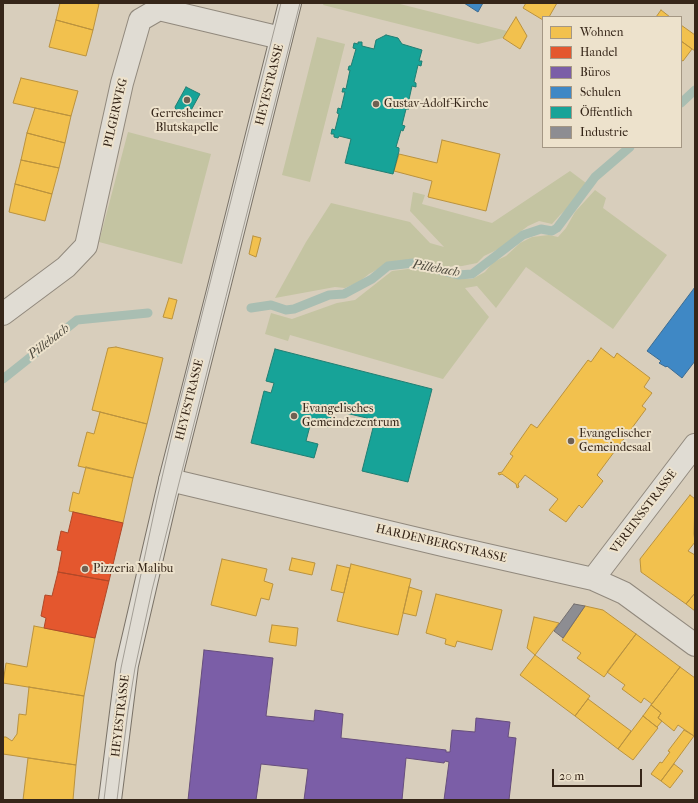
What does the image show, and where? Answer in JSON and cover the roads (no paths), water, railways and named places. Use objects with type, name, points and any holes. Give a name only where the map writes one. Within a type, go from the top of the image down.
[{"type":"street","name":"HEYESTRASSE","points":[[110,800],[127,665],[170,480],[290,3]]},
{"type":"street","name":"PILGERWEG","points":[[3,314],[66,267],[86,246],[122,83],[140,20],[159,9],[281,38]]},
{"type":"street","name":"VEREINSSTRASSE","points":[[593,579],[695,445]]},
{"type":"street","name":"HARDENBERGSTRASSE","points":[[170,480],[593,579],[624,593],[695,645]]},
{"type":"waterway","name":"Pillebach","points":[[682,102],[695,90]]},
{"type":"waterway","name":"Pillebach","points":[[251,308],[271,305],[286,310],[294,309],[329,295],[344,294],[372,279],[388,266],[413,263],[458,275],[472,274],[523,235],[541,229],[552,231],[557,228],[595,177],[629,148]]},
{"type":"waterway","name":"Pillebach","points":[[3,379],[77,320],[148,313]]},
{"type":"tram line","points":[[104,800],[121,668],[157,499],[177,413],[281,3]]},
{"type":"tram line","points":[[117,800],[135,668],[152,590],[300,3]]},
{"type":"place","name":"Gerresheimer Blutskapelle","points":[[187,100]]},
{"type":"place","name":"Gustav-Adolf-Kirche","points":[[376,104]]},
{"type":"place","name":"Evangelisches Gemeindezentrum","points":[[294,416]]},
{"type":"place","name":"Evangelischer Gemeindesaal","points":[[571,441]]},
{"type":"place","name":"Pizzeria Malibu","points":[[85,569]]}]
